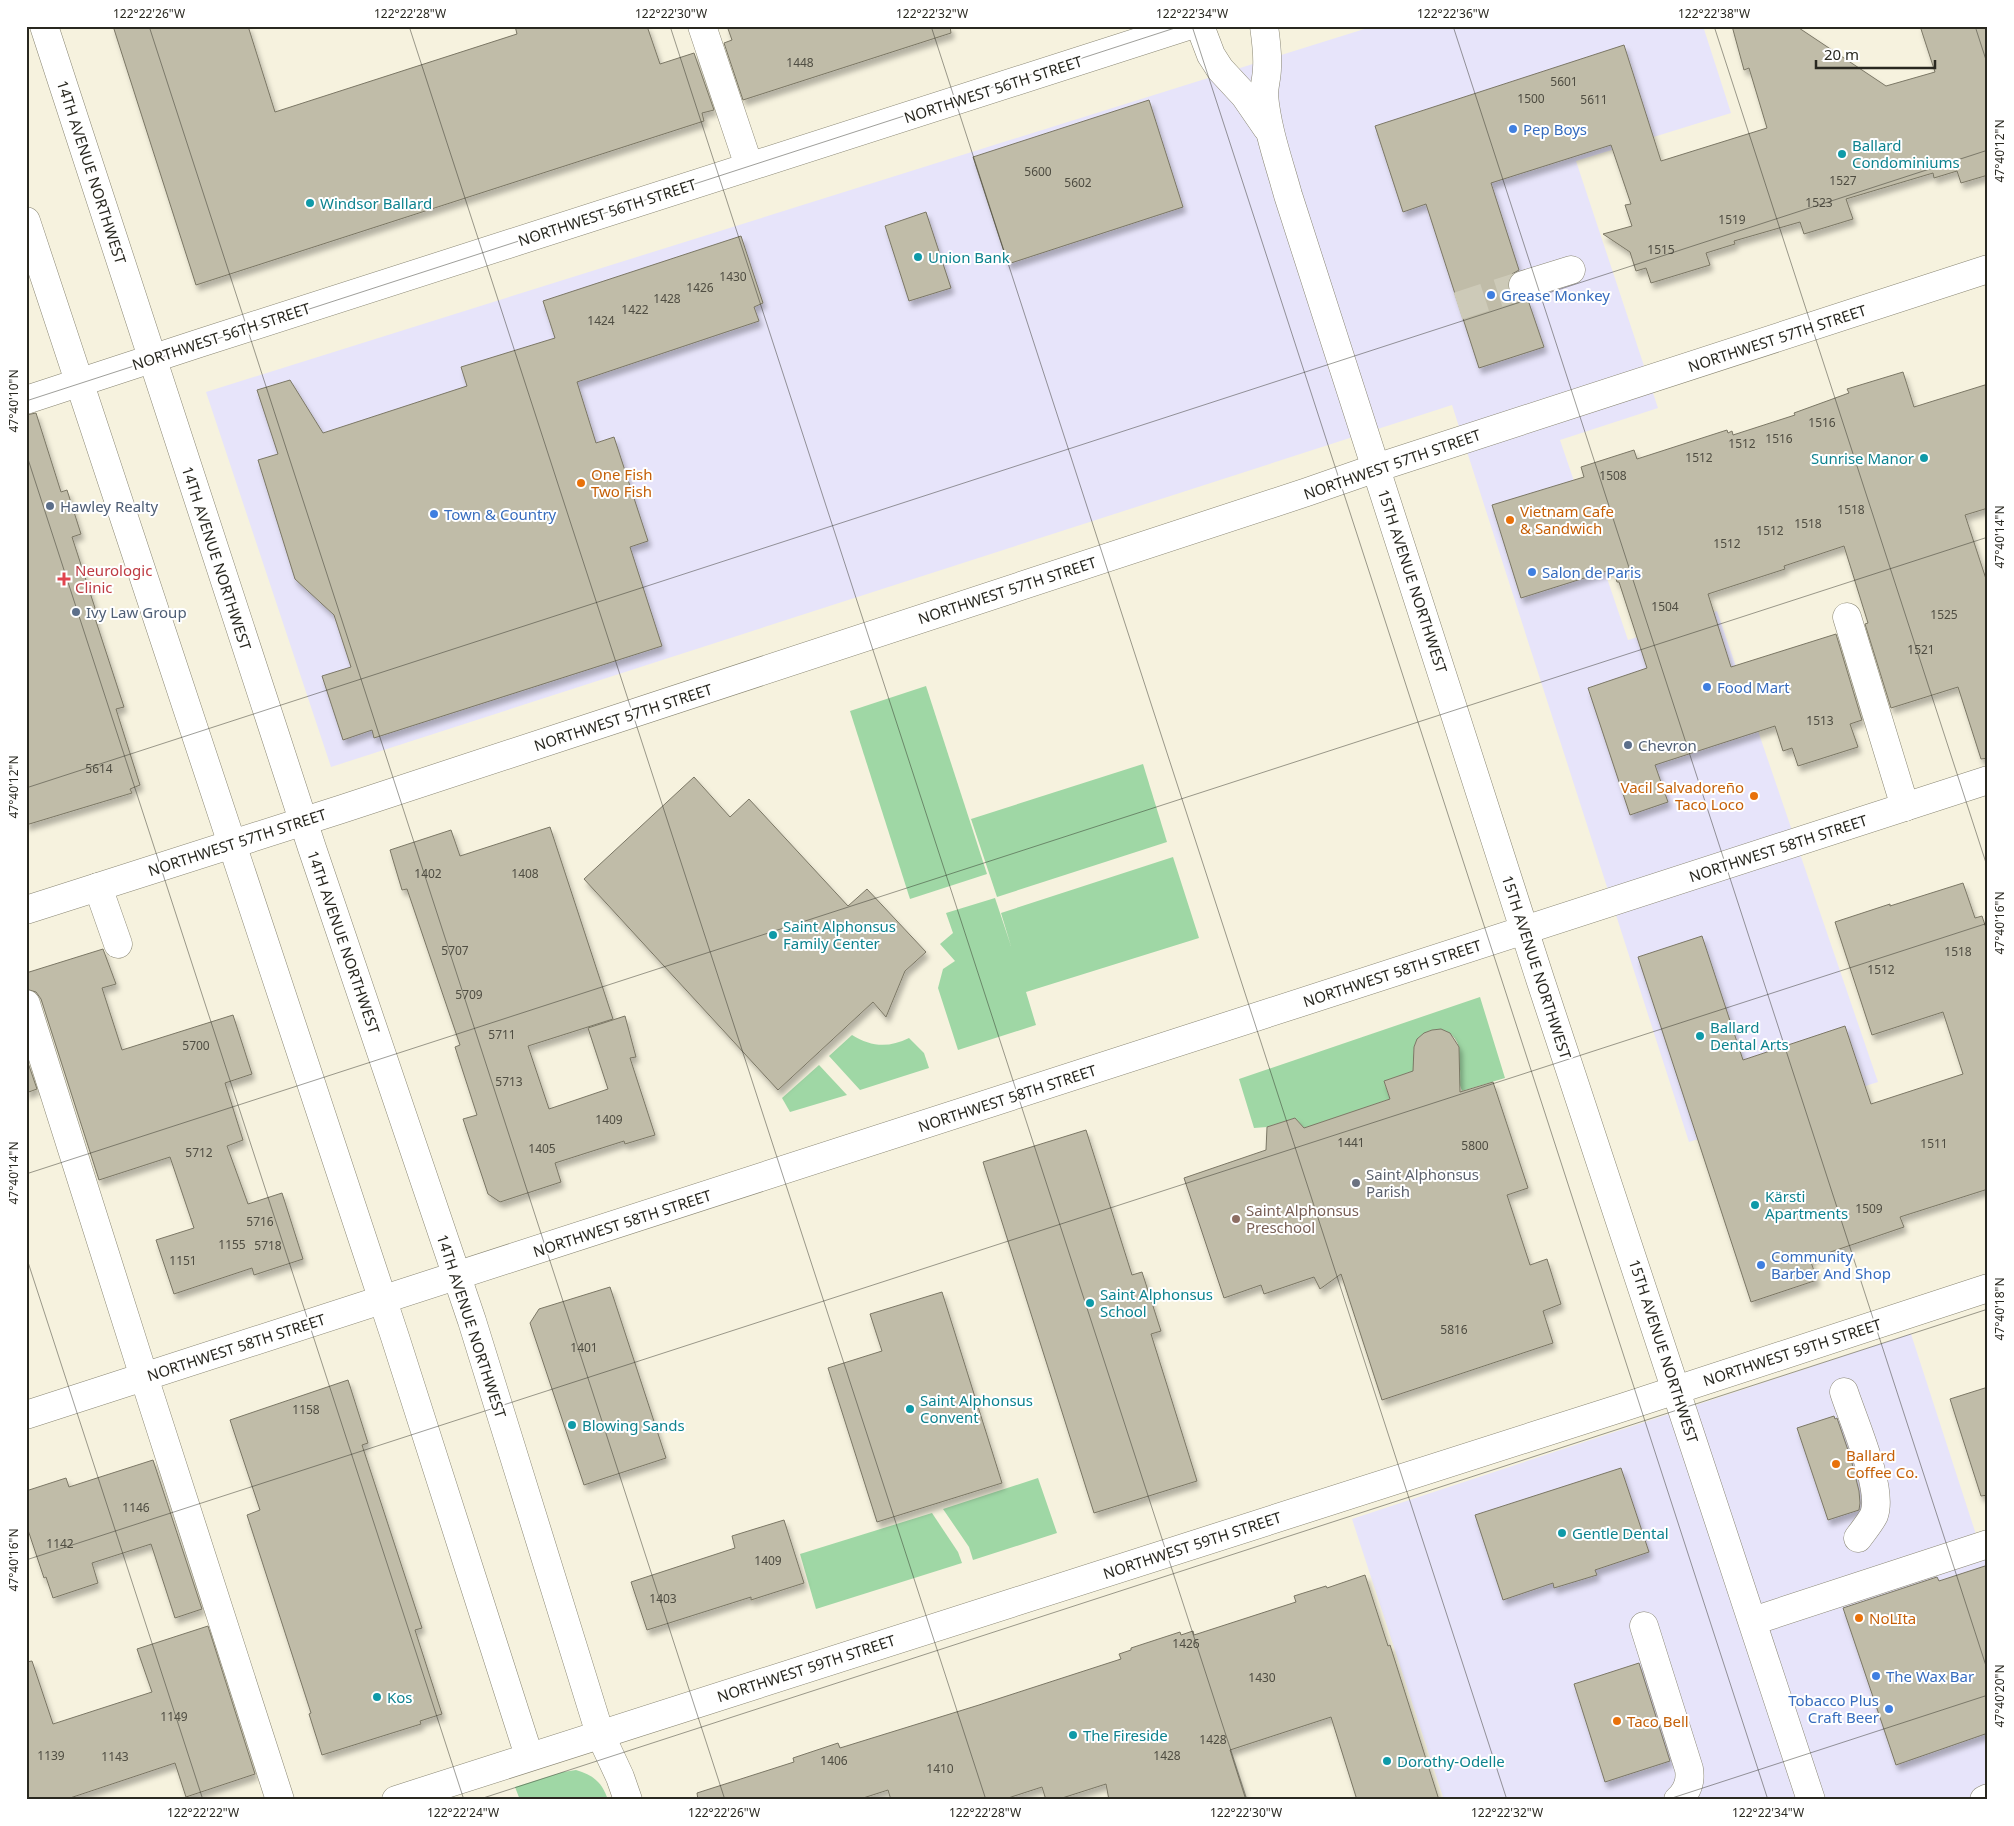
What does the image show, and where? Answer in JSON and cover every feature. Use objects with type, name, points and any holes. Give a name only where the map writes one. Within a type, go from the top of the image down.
[{"type":"street","name":"14TH AVENUE NORTHWEST","points":[[44,26],[304,821],[456,1276],[600,1734],[620,1777],[628,1800]]},
{"type":"street","points":[[702,26],[749,166]]},
{"type":"street","name":"NORTHWEST 56TH STREET","points":[[26,400],[1188,26]]},
{"type":"street","name":"15TH AVENUE NORTHWEST","points":[[1200,26],[1211,54],[1220,70],[1257,111],[1269,131]]},
{"type":"street","name":"15TH AVENUE NORTHWEST","points":[[1264,26],[1267,52],[1264,92],[1269,131],[1524,930],[1812,1800]]},
{"type":"street","points":[[26,221],[382,1300],[529,1756]]},
{"type":"street","name":"NORTHWEST 57TH STREET","points":[[26,910],[304,821],[1376,468],[1988,269]]},
{"type":"street","points":[[1523,284],[1571,270]]},
{"type":"street","points":[[1847,618],[1905,807]]},
{"type":"street","name":"NORTHWEST 58TH STREET","points":[[26,1415],[1988,780]]},
{"type":"street","points":[[98,887],[118,944]]},
{"type":"street","points":[[26,1004],[280,1800]]},
{"type":"street","name":"NORTHWEST 59TH STREET","points":[[396,1800],[1677,1390],[1988,1288]]},
{"type":"street","points":[[1844,1392],[1874,1480],[1876,1498],[1874,1515],[1858,1538]]},
{"type":"street","points":[[1753,1621],[1988,1544]]},
{"type":"street","points":[[1644,1626],[1689,1768],[1690,1778],[1687,1789],[1678,1800]]},
{"type":"street","points":[[1984,1800],[1988,1798]]},
{"type":"shaded area","points":[[1374,26],[1703,26],[1731,113],[1576,161],[1658,408],[1560,440],[1628,640],[1717,611],[1878,1082],[1689,1142],[1452,405],[331,767],[206,392]]},
{"type":"shaded area","points":[[1911,1334],[1982,1553],[1988,1552],[1988,1800],[1444,1800],[1352,1519]]},
{"type":"green space","points":[[926,686],[987,874],[910,899],[850,711]]},
{"type":"green space","points":[[1143,764],[1167,842],[997,897],[971,819]]},
{"type":"green space","points":[[1173,857],[1199,938],[1026,992],[1036,1025],[958,1050],[938,988],[943,969],[955,961],[940,944],[953,933],[946,913],[995,898],[1011,946],[1001,913]]},
{"type":"green space","points":[[1480,997],[1505,1078],[1462,1091],[1456,1073],[1459,1050],[1457,1042],[1452,1035],[1445,1031],[1430,1031],[1418,1039],[1415,1046],[1415,1059],[1424,1071],[1410,1072],[1384,1081],[1390,1099],[1319,1123],[1309,1134],[1295,1118],[1267,1127],[1254,1128],[1239,1079]]},
{"type":"green space","points":[[852,1035],[866,1042],[880,1045],[887,1045],[909,1038],[924,1053],[929,1068],[860,1090],[829,1056]]},
{"type":"green space","points":[[819,1065],[847,1095],[790,1112],[782,1098]]},
{"type":"green space","points":[[1038,1478],[1057,1533],[973,1560],[969,1547],[943,1509]]},
{"type":"green space","points":[[932,1513],[958,1552],[962,1563],[816,1609],[800,1554]]},
{"type":"green space","points":[[576,1770],[596,1780],[603,1788],[608,1800],[520,1800],[515,1787],[563,1772]]},
{"type":"building","name":"Windsor Ballard","points":[[113,26],[248,26],[275,112],[517,34],[515,26],[647,26],[660,64],[694,53],[714,110],[702,113],[704,121],[196,285]]},
{"type":"building","points":[[727,26],[950,26],[951,33],[743,100],[724,43],[732,40]]},
{"type":"building","points":[[1732,26],[1796,26],[1886,86],[1935,72],[1920,26],[1988,26],[1988,175],[1961,183],[1957,171],[1934,178],[1933,173],[1846,199],[1853,219],[1804,234],[1800,222],[1734,241],[1735,244],[1706,253],[1710,265],[1651,283],[1646,268],[1636,271],[1630,252],[1603,234],[1632,226],[1625,205],[1631,204],[1611,145],[1491,183],[1519,270],[1512,274],[1508,281],[1508,290],[1513,297],[1519,300],[1528,300],[1544,347],[1479,368],[1426,204],[1403,212],[1375,126],[1624,45],[1661,161],[1767,128],[1749,68],[1744,70]]},
{"type":"building","points":[[1149,100],[1183,207],[1008,264],[973,157]]},
{"type":"building","name":"Union Bank","points":[[926,212],[951,288],[909,301],[885,226]]},
{"type":"building","name":"Town & Country","points":[[741,236],[763,303],[754,307],[759,321],[577,382],[596,443],[614,437],[648,541],[630,547],[662,646],[374,738],[372,730],[343,740],[322,676],[351,667],[334,615],[295,579],[258,460],[278,454],[257,390],[290,380],[323,433],[467,386],[461,367],[555,338],[543,301]]},
{"type":"building","points":[[1903,372],[1914,407],[1988,384],[1988,508],[1965,515],[1988,585],[1988,758],[1981,759],[1958,687],[1891,708],[1865,624],[1868,623],[1844,546],[1784,566],[1785,569],[1708,594],[1731,667],[1836,634],[1862,720],[1850,724],[1858,747],[1798,766],[1792,748],[1783,751],[1775,726],[1655,765],[1668,802],[1630,815],[1588,688],[1647,668],[1619,582],[1617,582],[1613,569],[1521,598],[1492,505],[1584,477],[1581,467],[1634,450],[1637,459],[1727,430],[1728,433],[1732,431],[1733,435],[1795,415],[1794,413],[1849,393],[1847,389]]},
{"type":"building","points":[[36,413],[61,492],[67,490],[81,534],[72,537],[95,608],[92,609],[124,707],[116,709],[140,785],[130,789],[132,793],[26,825],[26,415]]},
{"type":"building","name":"Saint Alphonsus Family Center","points":[[694,777],[730,817],[749,799],[848,906],[867,889],[926,952],[905,971],[886,1017],[873,1002],[778,1090],[584,879]]},
{"type":"building","points":[[550,827],[613,1019],[528,1046],[549,1109],[608,1089],[588,1028],[625,1016],[636,1057],[630,1058],[655,1135],[625,1144],[624,1141],[555,1163],[561,1182],[500,1202],[488,1194],[463,1119],[477,1115],[455,1047],[460,1045],[407,889],[402,890],[390,850],[451,830],[460,856]]},
{"type":"building","points":[[1963,883],[1975,918],[1982,916],[1988,934],[1988,1189],[1900,1217],[1904,1227],[1810,1259],[1817,1280],[1751,1302],[1638,957],[1702,936],[1743,1060],[1845,1026],[1871,1104],[1963,1074],[1943,1012],[1872,1035],[1835,922]]},
{"type":"building","points":[[103,949],[116,984],[102,988],[122,1050],[233,1015],[252,1074],[225,1083],[243,1140],[227,1146],[248,1204],[282,1193],[303,1259],[254,1275],[252,1268],[174,1294],[156,1240],[194,1228],[170,1157],[99,1180],[41,999],[36,992],[26,989],[26,973]]},
{"type":"building","name":"Saint Alphonsus Parish","points":[[1441,1029],[1450,1033],[1459,1047],[1460,1092],[1493,1082],[1528,1188],[1507,1195],[1530,1265],[1547,1259],[1561,1304],[1543,1311],[1553,1343],[1382,1400],[1341,1274],[1320,1289],[1314,1277],[1264,1294],[1261,1285],[1224,1298],[1184,1178],[1266,1150],[1267,1127],[1295,1118],[1304,1128],[1390,1099],[1384,1081],[1413,1071],[1414,1047],[1417,1039],[1424,1033]]},
{"type":"building","points":[[26,1057],[37,1089],[26,1093]]},
{"type":"building","name":"Saint Alphonsus School","points":[[1086,1130],[1132,1275],[1142,1272],[1161,1331],[1151,1334],[1197,1481],[1094,1513],[983,1162]]},
{"type":"building","points":[[610,1287],[666,1458],[584,1485],[530,1323],[539,1309]]},
{"type":"building","name":"Saint Alphonsus Convent","points":[[942,1292],[1002,1483],[877,1522],[828,1368],[882,1351],[870,1314]]},
{"type":"building","points":[[348,1380],[368,1443],[362,1445],[422,1628],[415,1630],[442,1714],[420,1721],[421,1724],[322,1755],[309,1714],[311,1713],[247,1515],[260,1510],[230,1420]]},
{"type":"building","points":[[1988,1387],[1988,1495],[1981,1496],[1950,1399]]},
{"type":"building","name":"Ballard Coffee Co.","points":[[1834,1416],[1835,1419],[1837,1418],[1851,1459],[1860,1503],[1859,1510],[1828,1520],[1797,1428]]},
{"type":"building","points":[[153,1460],[202,1609],[175,1618],[151,1544],[92,1563],[98,1583],[53,1598],[46,1577],[44,1578],[26,1524],[26,1491],[66,1478],[69,1487]]},
{"type":"building","name":"Gentle Dental","points":[[1621,1468],[1649,1552],[1595,1570],[1597,1575],[1554,1588],[1553,1583],[1503,1600],[1475,1515]]},
{"type":"building","points":[[784,1520],[804,1583],[751,1600],[751,1597],[647,1630],[631,1582],[735,1548],[732,1536]]},
{"type":"building","points":[[1988,1565],[1988,1733],[1896,1765],[1843,1608],[1937,1577],[1939,1581]]},
{"type":"building","points":[[1365,1575],[1388,1646],[1390,1645],[1439,1800],[1357,1800],[1331,1717],[1230,1750],[1246,1800],[1109,1800],[1106,1784],[1056,1800],[1046,1800],[1042,1787],[1002,1800],[891,1800],[888,1790],[857,1800],[698,1800],[697,1793],[794,1762],[793,1758],[838,1743],[840,1748],[979,1705],[1121,1659],[1119,1654],[1131,1650],[1131,1648],[1180,1632],[1181,1635],[1193,1631],[1194,1635],[1296,1602],[1294,1596],[1326,1586],[1327,1588]]},
{"type":"building","points":[[208,1626],[255,1774],[186,1797],[175,1763],[64,1800],[26,1800],[26,1662],[32,1661],[53,1724],[152,1692],[137,1649]]},
{"type":"building","name":"Taco Bell","points":[[1639,1663],[1670,1761],[1605,1782],[1574,1684]]},
{"type":"tunnel","points":[[1458,306],[1523,285]]},
{"type":"place","name":"Pep Boys","points":[[1513,129]]},
{"type":"place","name":"Ballard Condominiums","points":[[1842,154]]},
{"type":"place","name":"Windsor Ballard","points":[[310,203]]},
{"type":"place","name":"Union Bank","points":[[918,257]]},
{"type":"place","name":"Grease Monkey","points":[[1491,295]]},
{"type":"place","name":"Sunrise Manor","points":[[1924,458]]},
{"type":"place","name":"One Fish Two Fish","points":[[581,483]]},
{"type":"place","name":"Hawley Realty","points":[[50,506]]},
{"type":"place","name":"Town & Country","points":[[434,514]]},
{"type":"place","name":"Vietnam Cafe & Sandwich","points":[[1510,520]]},
{"type":"place","name":"Salon de Paris","points":[[1532,572]]},
{"type":"place","name":"Neurologic Clinic","points":[[64,579]]},
{"type":"place","name":"Ivy Law Group","points":[[76,612]]},
{"type":"place","name":"Food Mart","points":[[1707,687]]},
{"type":"place","name":"Chevron","points":[[1628,745]]},
{"type":"place","name":"Vacil Salvadoreño Taco Loco","points":[[1754,796]]},
{"type":"place","name":"Saint Alphonsus Family Center","points":[[773,935]]},
{"type":"place","name":"Ballard Dental Arts","points":[[1700,1036]]},
{"type":"place","name":"Saint Alphonsus Parish","points":[[1356,1183]]},
{"type":"place","name":"Kärsti Apartments","points":[[1755,1205]]},
{"type":"place","name":"Saint Alphonsus Preschool","points":[[1236,1219]]},
{"type":"place","name":"Community Barber And Shop","points":[[1761,1265]]},
{"type":"place","name":"Saint Alphonsus School","points":[[1090,1303]]},
{"type":"place","name":"Saint Alphonsus Convent","points":[[910,1409]]},
{"type":"place","name":"Blowing Sands","points":[[572,1425]]},
{"type":"place","name":"Ballard Coffee Co.","points":[[1836,1464]]},
{"type":"place","name":"Gentle Dental","points":[[1562,1533]]},
{"type":"place","name":"NoLIta","points":[[1859,1618]]},
{"type":"place","name":"The Wax Bar","points":[[1876,1676]]},
{"type":"place","name":"Kos","points":[[377,1697]]},
{"type":"place","name":"Tobacco Plus Craft Beer","points":[[1889,1709]]},
{"type":"place","name":"Taco Bell","points":[[1617,1721]]},
{"type":"place","name":"The Fireside","points":[[1073,1735]]},
{"type":"place","name":"Dorothy-Odelle","points":[[1387,1761]]}]
